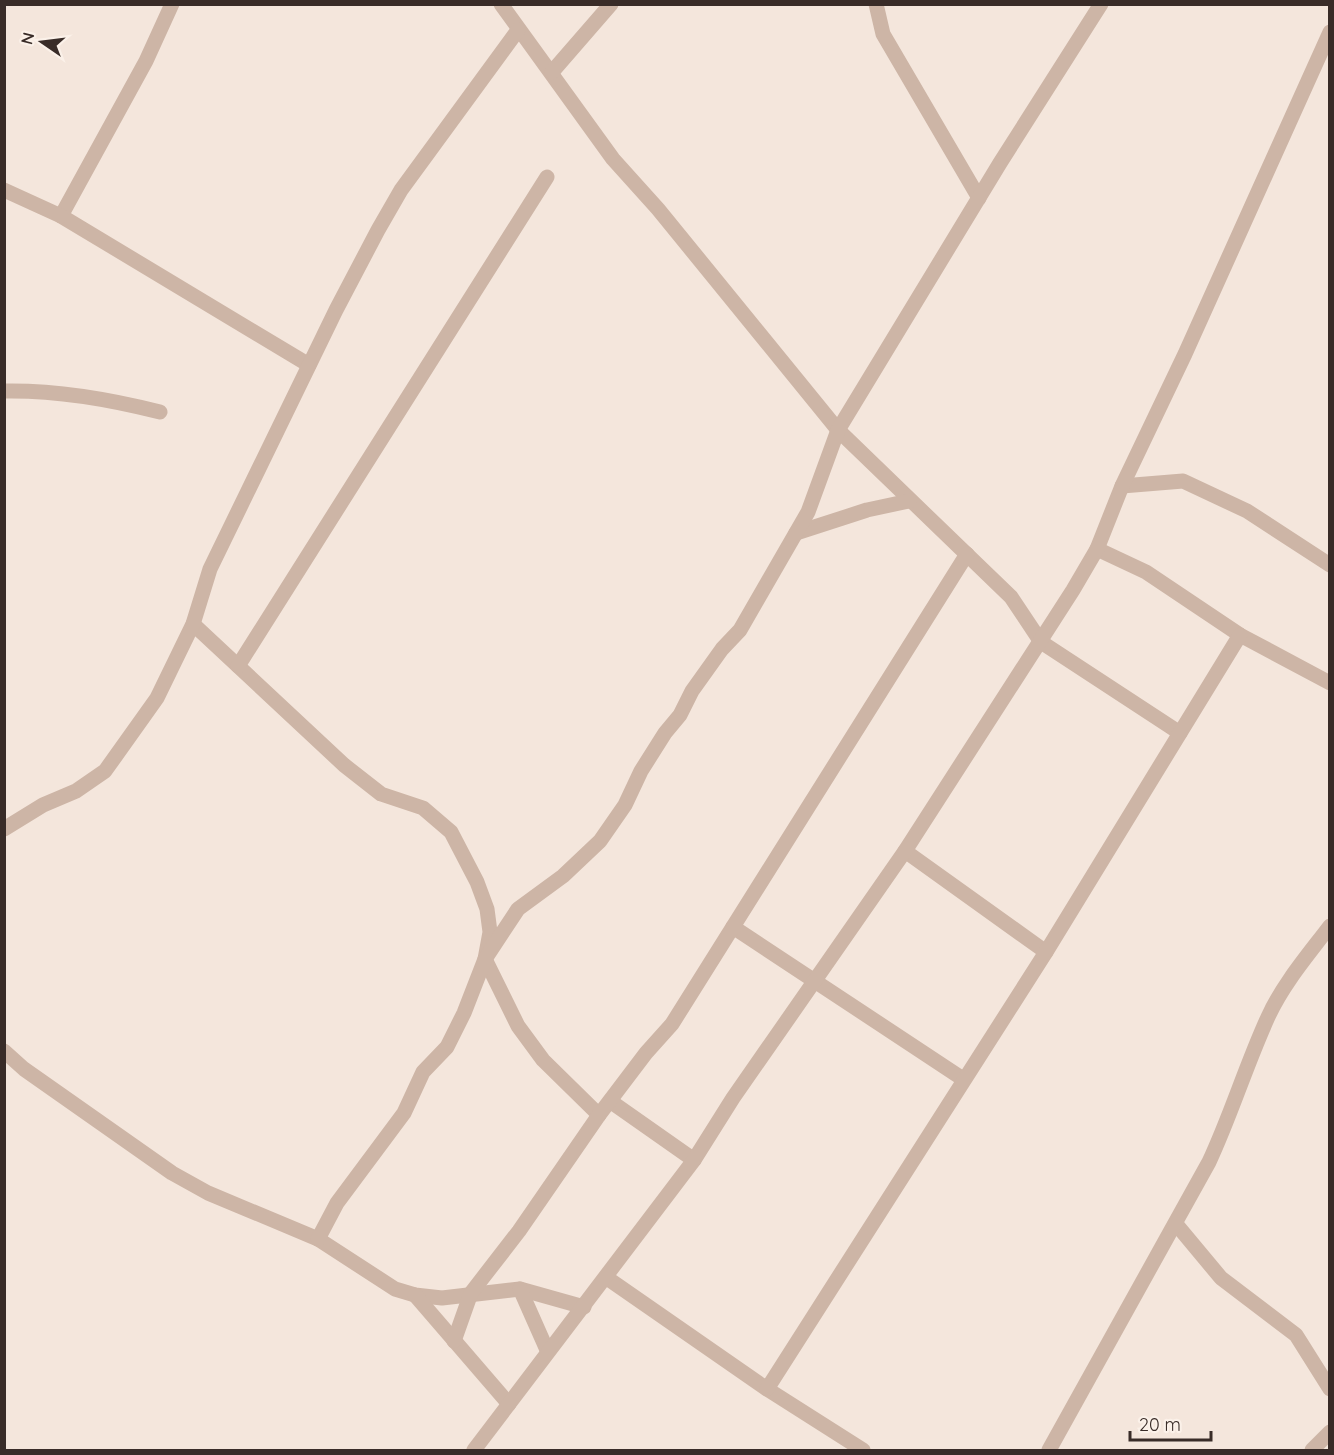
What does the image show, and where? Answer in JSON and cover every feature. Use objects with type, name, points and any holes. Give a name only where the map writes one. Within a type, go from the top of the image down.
[{"type":"street","points":[[61,216],[146,61],[172,4]]},
{"type":"street","points":[[501,4],[614,159],[658,209],[838,430],[1011,597],[1041,642],[1180,733]]},
{"type":"street","points":[[552,72],[611,4]]},
{"type":"street","points":[[876,4],[883,34],[979,198]]},
{"type":"street","points":[[318,1239],[337,1203],[404,1113],[423,1072],[447,1047],[464,1013],[485,959],[518,909],[563,876],[600,841],[625,805],[647,762],[680,715],[692,691],[722,649],[740,630],[808,512],[838,430],[979,198],[1101,4]]},
{"type":"street","points":[[4,829],[43,805],[76,791],[105,771],[165,686],[193,624],[210,569],[309,365],[401,190],[440,141],[519,30]]},
{"type":"street","points":[[474,1450],[548,1350],[607,1278],[694,1160],[733,1098],[905,851],[1041,642],[1097,549],[1122,486],[1185,354],[1329,32]]},
{"type":"street","points":[[238,666],[547,177]]},
{"type":"street","points":[[4,190],[61,216],[309,365]]},
{"type":"street","points":[[4,391],[38,390],[160,412]]},
{"type":"street","points":[[1122,486],[1183,481],[1247,511],[1329,565]]},
{"type":"street","points":[[796,533],[867,510],[909,501]]},
{"type":"street","points":[[1097,549],[1146,572],[1240,635],[1329,683]]},
{"type":"street","points":[[454,1341],[471,1293],[519,1231],[599,1115],[646,1053],[672,1024],[967,554]]},
{"type":"street","points":[[193,624],[344,765],[381,794],[423,808],[452,832],[477,882],[487,909],[489,932],[485,959],[518,1026],[543,1060],[599,1115]]},
{"type":"street","points":[[767,1389],[1046,952],[1240,635]]},
{"type":"street","points":[[905,851],[1046,952]]},
{"type":"street","points":[[1049,1450],[1176,1224],[1230,1117],[1268,1018],[1288,981],[1329,926]]},
{"type":"street","points":[[733,927],[963,1079]]},
{"type":"street","points":[[4,1052],[24,1069],[172,1173],[208,1193],[318,1239],[395,1289],[415,1295],[442,1298],[520,1289],[584,1307]]},
{"type":"street","points":[[610,1101],[694,1160]]},
{"type":"street","points":[[1176,1224],[1221,1278],[1296,1335],[1329,1389]]},
{"type":"street","points":[[607,1278],[767,1389],[863,1450]]},
{"type":"street","points":[[520,1289],[548,1350]]},
{"type":"street","points":[[415,1295],[509,1404]]},
{"type":"street","points":[[1312,1450],[1329,1432]]}]
